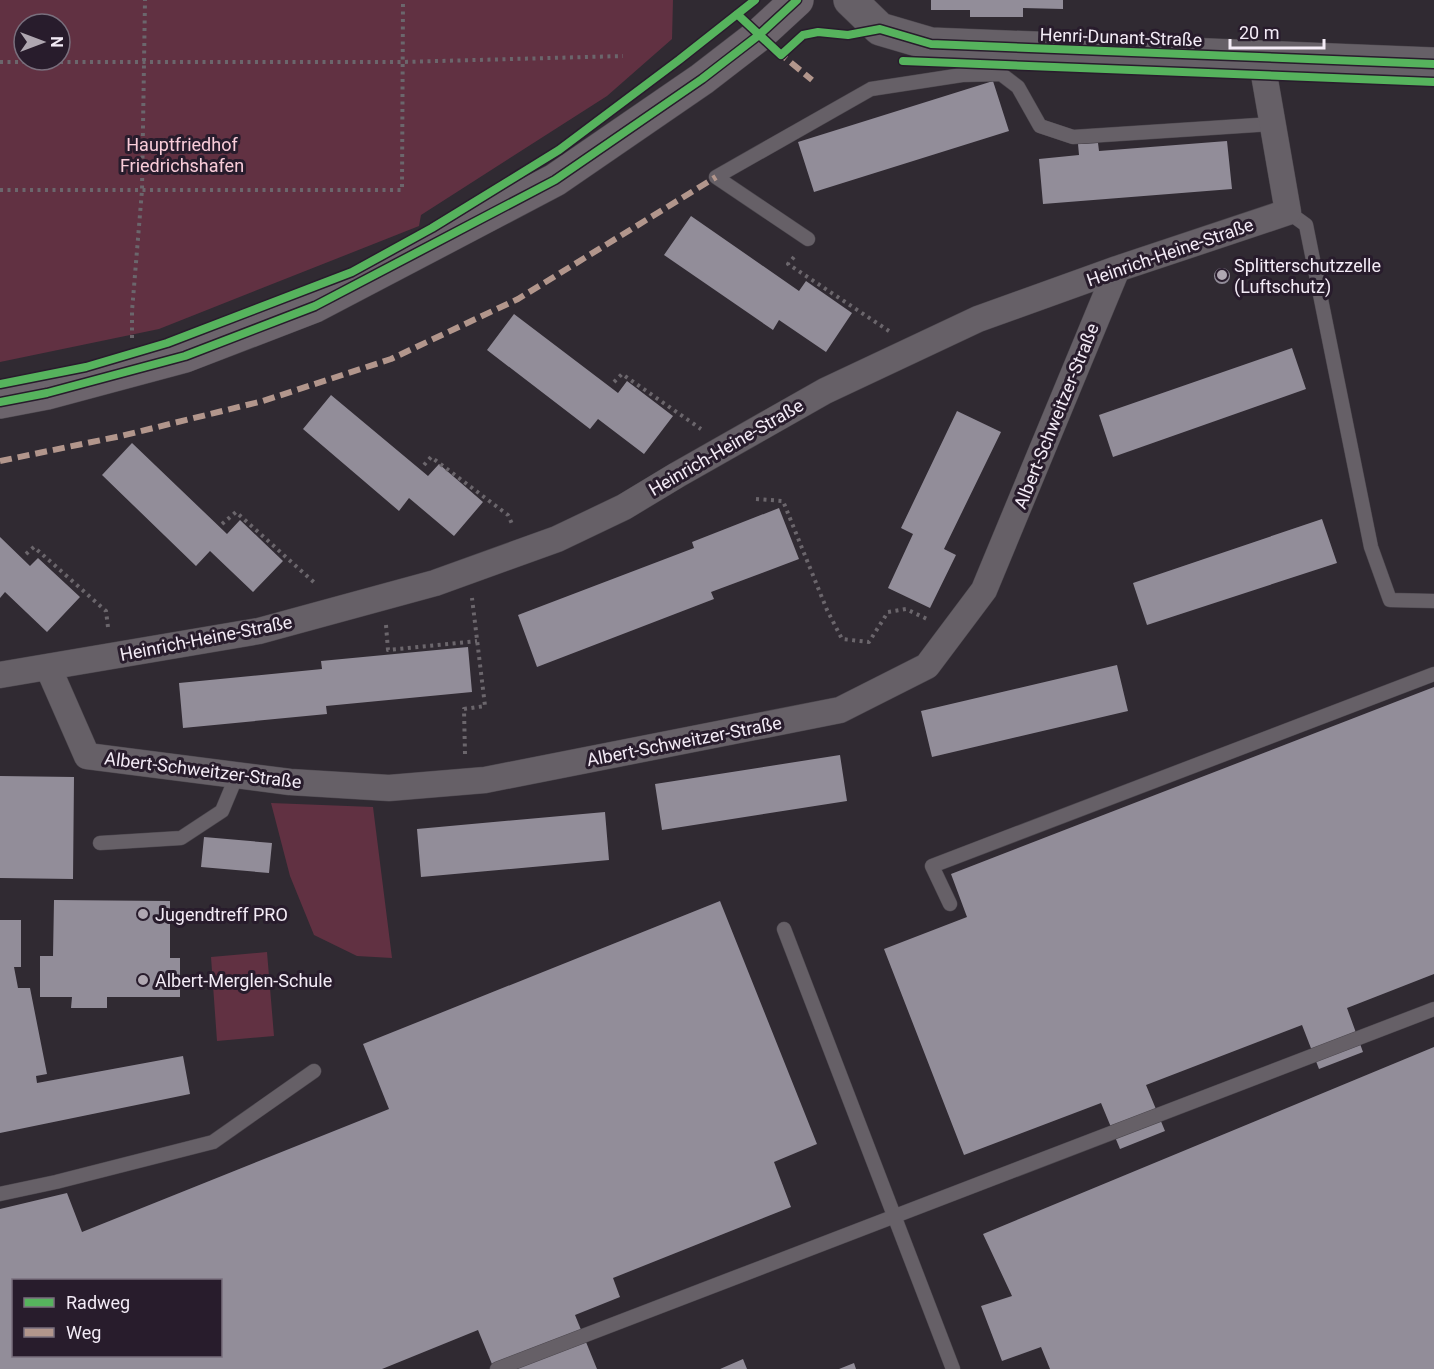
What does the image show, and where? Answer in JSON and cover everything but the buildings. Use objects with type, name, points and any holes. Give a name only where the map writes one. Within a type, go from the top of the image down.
[{"type":"main road","points":[[0,402],[47,393],[185,356],[315,306],[555,180],[702,79],[759,35],[797,0]]},
{"type":"street","name":"Henri-Dunant-Straße","points":[[849,0],[880,29],[931,44],[1434,64]]},
{"type":"street","points":[[1261,57],[1288,212]]},
{"type":"street","name":"Heinrich-Heine-Straße","points":[[0,675],[259,631],[435,583],[469,571],[557,539],[624,507],[825,391],[967,324],[1117,268],[1288,212]]},
{"type":"street","name":"Albert-Schweitzer-Straße","points":[[48,667],[87,756],[290,782],[389,788],[485,780],[840,710],[927,666],[984,590],[1117,268]]},
{"type":"lane","points":[[808,239],[716,177],[871,89],[962,75],[1001,74],[1018,87],[1040,126],[1073,137],[1272,124]]},
{"type":"lane","points":[[1288,212],[1306,225],[1371,547],[1390,600],[1434,601]]},
{"type":"lane","points":[[950,904],[932,866],[1434,674]]},
{"type":"lane","points":[[100,843],[181,838],[222,811],[237,775]]},
{"type":"lane","points":[[784,930],[953,1369]]},
{"type":"lane","points":[[497,1369],[1434,1010]]},
{"type":"lane","points":[[0,1194],[213,1142],[314,1071]]},
{"type":"path","points":[[131,343],[142,190],[146,0]]},
{"type":"path","points":[[0,190],[402,190],[403,0]]},
{"type":"path","points":[[0,62],[402,62],[623,56]]},
{"type":"path","points":[[809,278],[892,333]]},
{"type":"path","points":[[614,382],[622,374],[701,429]]},
{"type":"path","points":[[424,465],[431,457],[508,515]]},
{"type":"path","points":[[756,499],[783,501],[827,610],[842,639],[869,642],[888,612],[906,609],[922,616]]},
{"type":"path","points":[[222,524],[236,512],[306,576]]},
{"type":"path","points":[[26,554],[34,547],[106,611]]},
{"type":"path","points":[[466,782],[464,709],[485,706],[469,571]]},
{"type":"path","points":[[384,597],[388,650],[477,641]]},
{"type":"green space","name":"Hauptfriedhof Friedrichshafen","points":[[0,0],[673,0],[672,39],[607,96],[421,215],[419,226],[159,329],[0,362]]},
{"type":"green space","points":[[271,803],[373,807],[392,958],[357,956],[314,935],[290,876]]},
{"type":"green space","points":[[267,952],[274,1036],[217,1041],[211,957]]},
{"type":"marked path","points":[[777,51],[812,80]]},
{"type":"marked path","points":[[0,461],[121,436],[263,401],[391,359],[518,299],[716,177]]},
{"type":"cycle path","points":[[0,384],[86,367],[167,343],[352,272],[432,228],[559,150],[755,0]]},
{"type":"cycle path","points":[[0,402],[47,393],[185,356],[315,306],[555,180],[702,79],[759,35],[797,0]]},
{"type":"cycle path","points":[[737,14],[781,55],[803,35],[818,32],[848,35],[880,29],[931,44],[1434,64]]},
{"type":"cycle path","points":[[903,61],[1434,82]]},
{"type":"place","name":"Splitterschutzzelle (Luftschutz)","points":[[1222,275]]},
{"type":"place","name":"Jugendtreff PRO","points":[[143,914]]},
{"type":"place","name":"Albert-Merglen-Schule","points":[[143,980]]}]
